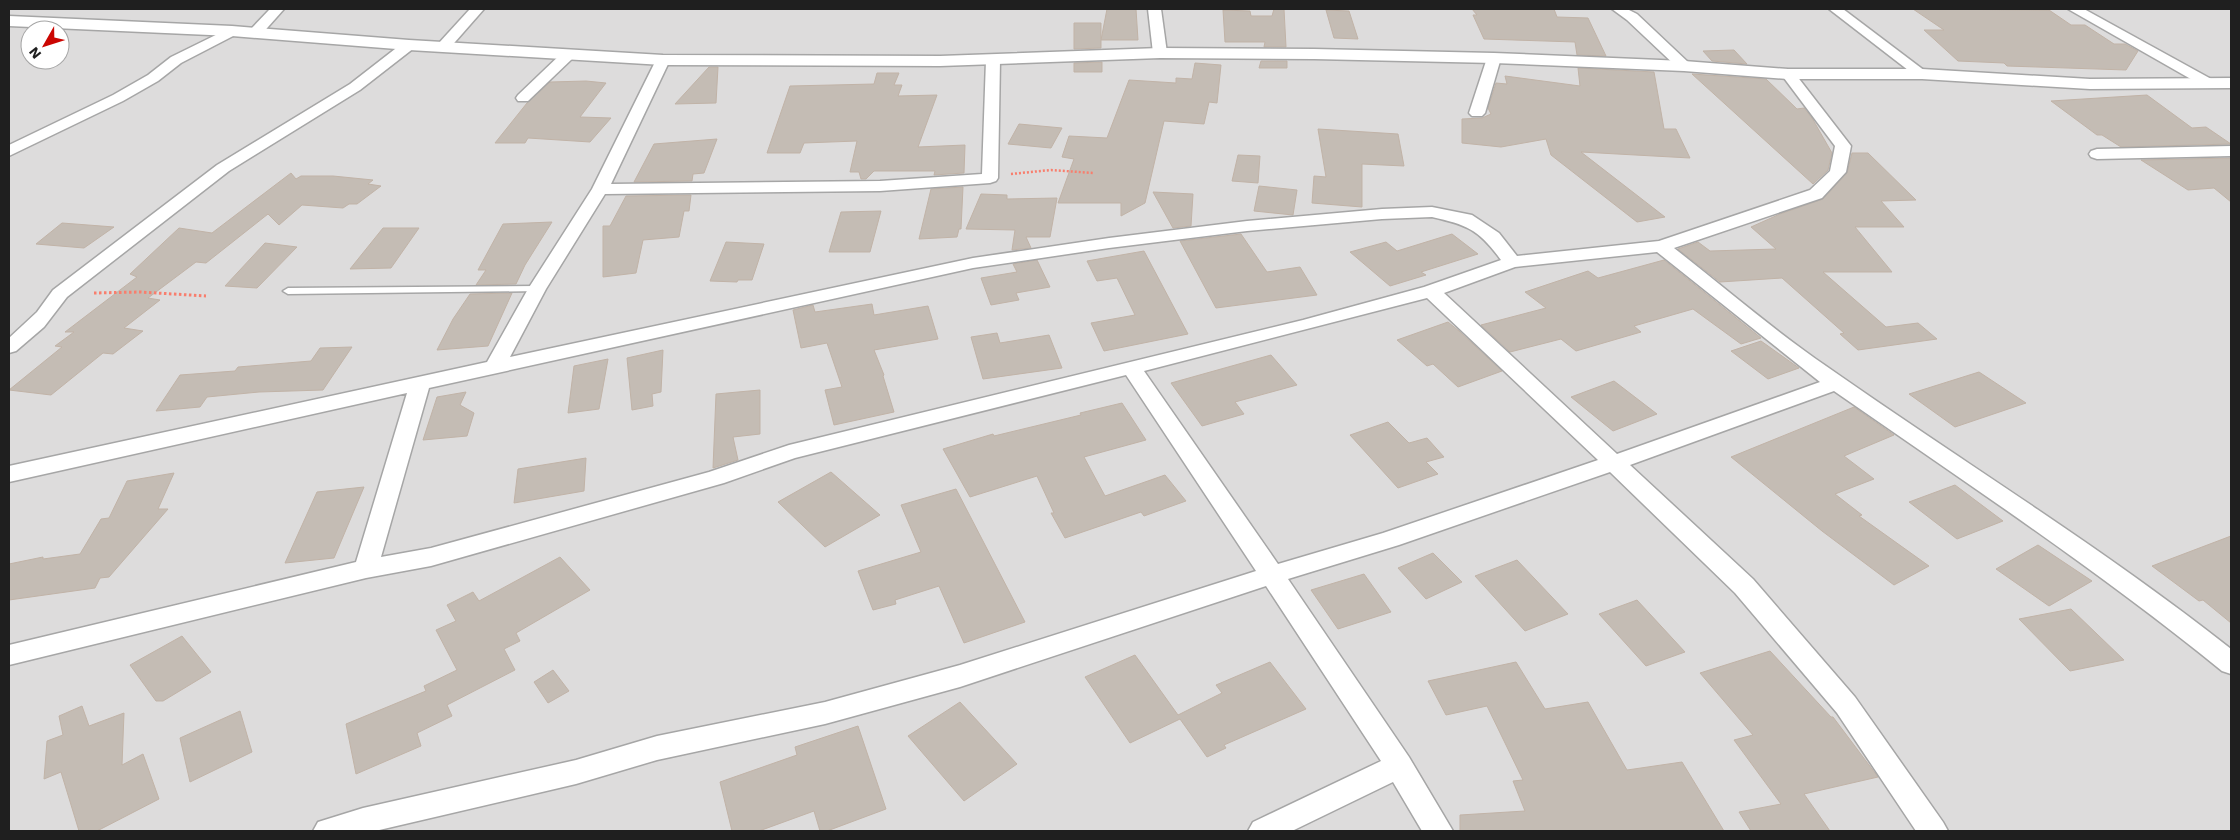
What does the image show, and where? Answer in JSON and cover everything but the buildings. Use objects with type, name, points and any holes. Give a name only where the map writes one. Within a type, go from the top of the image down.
[{"type":"street","points":[[255,33],[277,9]]},
{"type":"street","points":[[443,48],[477,9]]},
{"type":"street","points":[[1154,9],[1160,53]]},
{"type":"street","points":[[1618,9],[1632,17],[1684,66]]},
{"type":"street","points":[[1835,9],[1922,74]]},
{"type":"street","points":[[2075,9],[2208,83]]},
{"type":"street","points":[[10,22],[86,22],[232,31],[443,48],[663,60],[993,60],[1160,53],[1494,58],[1684,66],[1788,74],[1922,74],[2090,84],[2231,83]]},
{"type":"street","points":[[9,151],[118,98],[153,78],[176,60],[232,31]]},
{"type":"street","points":[[9,347],[30,331],[53,306],[60,294],[223,168],[355,87],[408,45]]},
{"type":"street","points":[[523,98],[568,55]]},
{"type":"street","points":[[1477,114],[1494,58]]},
{"type":"street","points":[[495,367],[537,289],[600,189],[663,60]]},
{"type":"street","points":[[600,189],[880,186],[990,178],[993,60]]},
{"type":"street","points":[[9,655],[366,569],[431,557],[716,478],[789,452],[1308,324],[1431,291],[1512,262],[1660,246],[1816,194],[1838,172],[1843,146],[1788,74]]},
{"type":"street","points":[[2097,154],[2231,151]]},
{"type":"street","points":[[9,474],[973,263],[1109,243],[1382,214],[1432,212],[1466,219],[1493,237],[1512,262]]},
{"type":"street","points":[[1660,246],[1817,370],[2095,560],[2184,626],[2231,664]]},
{"type":"street","points":[[1431,291],[1744,586],[1846,705],[1933,831]]},
{"type":"street","points":[[9,330],[30,331]]},
{"type":"street","points":[[1131,367],[1400,766],[1438,831]]},
{"type":"street","points":[[328,831],[363,821],[576,772],[657,748],[825,713],[960,676],[1272,575],[1391,539],[1614,463],[1836,383]]},
{"type":"street","points":[[366,569],[420,384]]},
{"type":"street","points":[[1263,831],[1400,766]]},
{"type":"lane","points":[[288,291],[537,289]]},
{"type":"path","points":[[990,178],[1051,170],[1093,173]]},
{"type":"path","points":[[60,294],[140,292],[206,296]]},
{"type":"shaded area","points":[[9,9],[2231,9],[2231,831],[9,831]]}]
